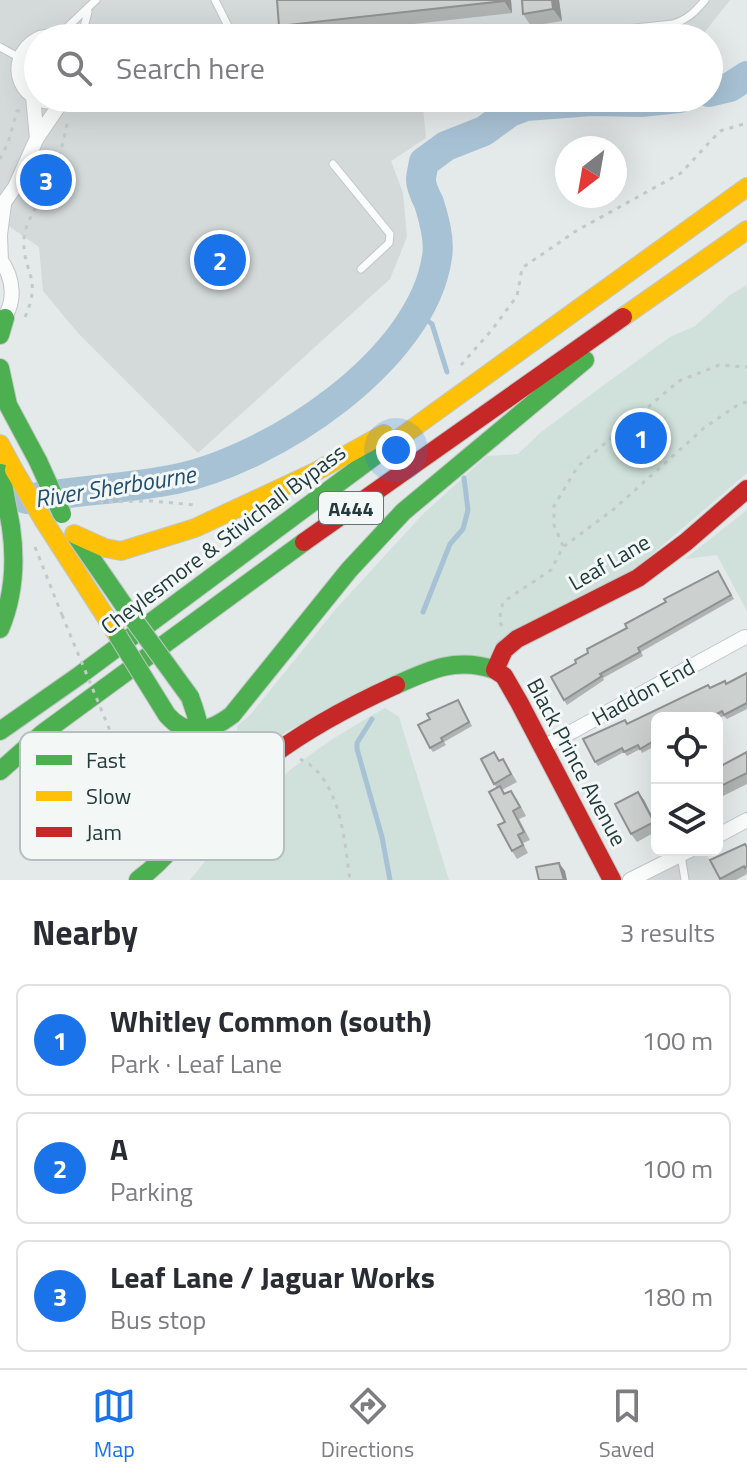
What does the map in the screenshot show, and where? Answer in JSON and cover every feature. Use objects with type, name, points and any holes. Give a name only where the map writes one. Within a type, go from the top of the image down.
[{"type":"main road","name":"Cheylesmore & Stivichall Bypass","points":[[0,731],[460,393],[747,187]]},
{"type":"main road","name":"A444","points":[[47,732],[216,604],[747,230]]},
{"type":"main road","points":[[0,368],[5,396],[22,435],[38,461],[53,518],[118,636],[167,715],[182,730],[202,731],[217,726],[232,715],[349,570],[403,512],[709,256]]},
{"type":"main road","points":[[5,471],[74,534],[105,548],[121,551],[195,528],[315,472],[460,393]]},
{"type":"main road","points":[[0,444],[11,527],[13,580],[9,606],[0,629]]},
{"type":"main road","name":"Leaf Lane","points":[[495,670],[504,649],[512,643],[621,589],[666,558],[747,489]]},
{"type":"main road","points":[[74,534],[190,697],[202,731]]},
{"type":"main road","points":[[284,750],[386,691],[431,672],[460,663],[495,670]]},
{"type":"main road","name":"Black Prince Avenue","points":[[495,670],[509,684],[612,880]]},
{"type":"main road","name":"A444","points":[[0,771],[20,754]]},
{"type":"main road","points":[[144,876],[163,860]]},
{"type":"street","points":[[24,52],[18,70],[24,86]]},
{"type":"street","points":[[34,112],[37,138]]},
{"type":"street","points":[[6,325],[12,290],[1,260],[2,206],[22,173],[37,138],[57,112]]},
{"type":"street","name":"Haddon End","points":[[542,748],[745,637]]},
{"type":"street","points":[[723,833],[747,820]]},
{"type":"street","points":[[630,880],[677,856]]},
{"type":"lane","points":[[74,24],[96,0]]},
{"type":"lane","points":[[215,0],[227,24]]},
{"type":"lane","points":[[673,24],[684,20],[705,0]]},
{"type":"lane","points":[[85,24],[89,10]]},
{"type":"lane","points":[[0,47],[20,58]]},
{"type":"lane","points":[[333,164],[390,234],[389,243],[361,269]]},
{"type":"lane","points":[[685,856],[685,880]]},
{"type":"path","points":[[0,159],[17,111]]},
{"type":"path","points":[[6,325],[32,302],[33,286],[24,239],[64,144],[67,123]]},
{"type":"path","points":[[460,367],[517,296],[522,268],[576,231],[681,173],[720,131],[747,123]]},
{"type":"path","points":[[563,547],[554,525],[554,506],[578,466],[679,381],[719,365],[747,367]]},
{"type":"path","points":[[512,643],[499,621],[503,602],[551,570],[563,547],[623,501],[704,428],[739,404],[747,402]]},
{"type":"path","points":[[78,502],[152,501],[194,505],[207,501]]},
{"type":"path","points":[[35,547],[111,732]]},
{"type":"path","points":[[290,753],[316,769],[331,794],[342,827],[350,880]]},
{"type":"shaded area","points":[[0,0],[730,0],[711,24],[24,24],[24,112],[423,112],[426,138],[391,161],[403,193],[407,237],[390,279],[198,453],[78,333],[43,291],[39,247],[0,220]]},
{"type":"shaded area","points":[[747,285],[747,473],[636,568],[614,583],[515,629],[494,646],[491,658],[324,714],[284,733],[237,732],[237,726],[251,714],[335,610],[423,514],[487,456],[518,454],[540,433],[670,337],[695,326],[730,295]]},
{"type":"shaded area","points":[[747,510],[747,611],[717,555],[685,559]]},
{"type":"shaded area","points":[[385,708],[399,717],[449,880],[190,880],[206,860],[284,860],[284,775]]},
{"type":"shaded area","points":[[678,856],[708,856],[719,880],[630,880]]},
{"type":"building","points":[[277,0],[504,0],[297,24],[279,24]]},
{"type":"building","points":[[522,0],[552,0],[553,9],[523,14]]},
{"type":"building","points":[[718,571],[731,595],[638,648],[640,652],[600,674],[602,676],[564,700],[551,677],[576,663],[575,660],[588,653],[587,649],[627,628],[625,624],[666,602],[664,599]]},
{"type":"building","points":[[747,673],[747,703],[724,715],[722,711],[652,712],[708,685],[710,688],[725,681],[726,684]]},
{"type":"building","points":[[458,700],[469,722],[430,748],[418,725],[430,719],[427,714]]},
{"type":"building","points":[[651,712],[651,743],[640,749],[638,745],[624,752],[622,748],[595,762],[583,739],[625,720],[627,724]]},
{"type":"building","points":[[494,752],[499,761],[503,759],[511,774],[494,784],[481,759]]},
{"type":"building","points":[[747,752],[747,773],[723,785],[723,765]]},
{"type":"building","points":[[500,786],[504,794],[511,791],[520,807],[513,811],[524,832],[518,835],[523,845],[512,851],[498,825],[505,822],[489,792]]},
{"type":"building","points":[[638,792],[651,816],[651,824],[631,834],[615,804]]},
{"type":"building","points":[[745,844],[747,866],[720,879],[710,860]]},
{"type":"building","points":[[559,863],[564,880],[539,880],[536,867]]},
{"type":"waterway","name":"River Sherbourne","points":[[723,89],[747,76]]},
{"type":"waterway","name":"River Sherbourne","points":[[26,499],[176,479],[214,468],[297,427],[337,400],[373,368],[403,333],[425,296],[438,244],[435,223],[422,186],[424,162],[446,146],[484,131],[510,112]]},
{"type":"waterway","points":[[417,313],[432,324],[447,372]]},
{"type":"waterway","points":[[423,612],[450,544],[463,529],[468,510],[464,478]]},
{"type":"waterway","points":[[372,719],[357,743],[357,749],[382,837],[390,880]]},
{"type":"traffic: fast","points":[[0,335],[5,318]]},
{"type":"traffic: fast","points":[[167,715],[191,730],[207,729],[232,715],[349,570],[403,512],[585,360]]},
{"type":"traffic: fast","points":[[0,368],[8,405],[38,461]]},
{"type":"traffic: fast","points":[[0,731],[387,447]]},
{"type":"traffic: fast","points":[[38,461],[62,514]]},
{"type":"traffic: fast","points":[[1,473],[11,527]]},
{"type":"traffic: fast","points":[[0,629],[13,579],[11,527]]},
{"type":"traffic: fast","points":[[76,536],[134,620]]},
{"type":"traffic: fast","points":[[44,732],[304,542]]},
{"type":"traffic: fast","points":[[134,620],[190,697]]},
{"type":"traffic: fast","points":[[118,636],[167,715]]},
{"type":"traffic: fast","points":[[396,685],[433,670],[456,665],[495,670]]},
{"type":"traffic: fast","points":[[190,697],[200,732]]},
{"type":"traffic: fast","points":[[0,771],[20,753]]},
{"type":"traffic: fast","points":[[138,880],[161,860]]},
{"type":"traffic: slow","points":[[387,447],[747,187]]},
{"type":"traffic: slow","points":[[623,317],[747,230]]},
{"type":"traffic: slow","points":[[74,534],[105,548],[121,551],[195,528],[315,472],[384,434]]},
{"type":"traffic: slow","points":[[0,444],[14,470]]},
{"type":"traffic: slow","points":[[14,470],[44,521]]},
{"type":"traffic: slow","points":[[44,521],[118,636]]},
{"type":"traffic: jam","points":[[304,542],[623,317]]},
{"type":"traffic: jam","points":[[612,880],[519,702],[504,676],[495,670],[504,650],[517,639],[638,578],[686,542],[747,489]]},
{"type":"traffic: jam","points":[[284,747],[336,715],[396,685]]},
{"type":"place","name":"Leaf Lane / Jaguar Works","points":[[46,180]]},
{"type":"place","name":"A","points":[[220,260]]},
{"type":"place","name":"Whitley Common (south)","points":[[641,438]]}]
